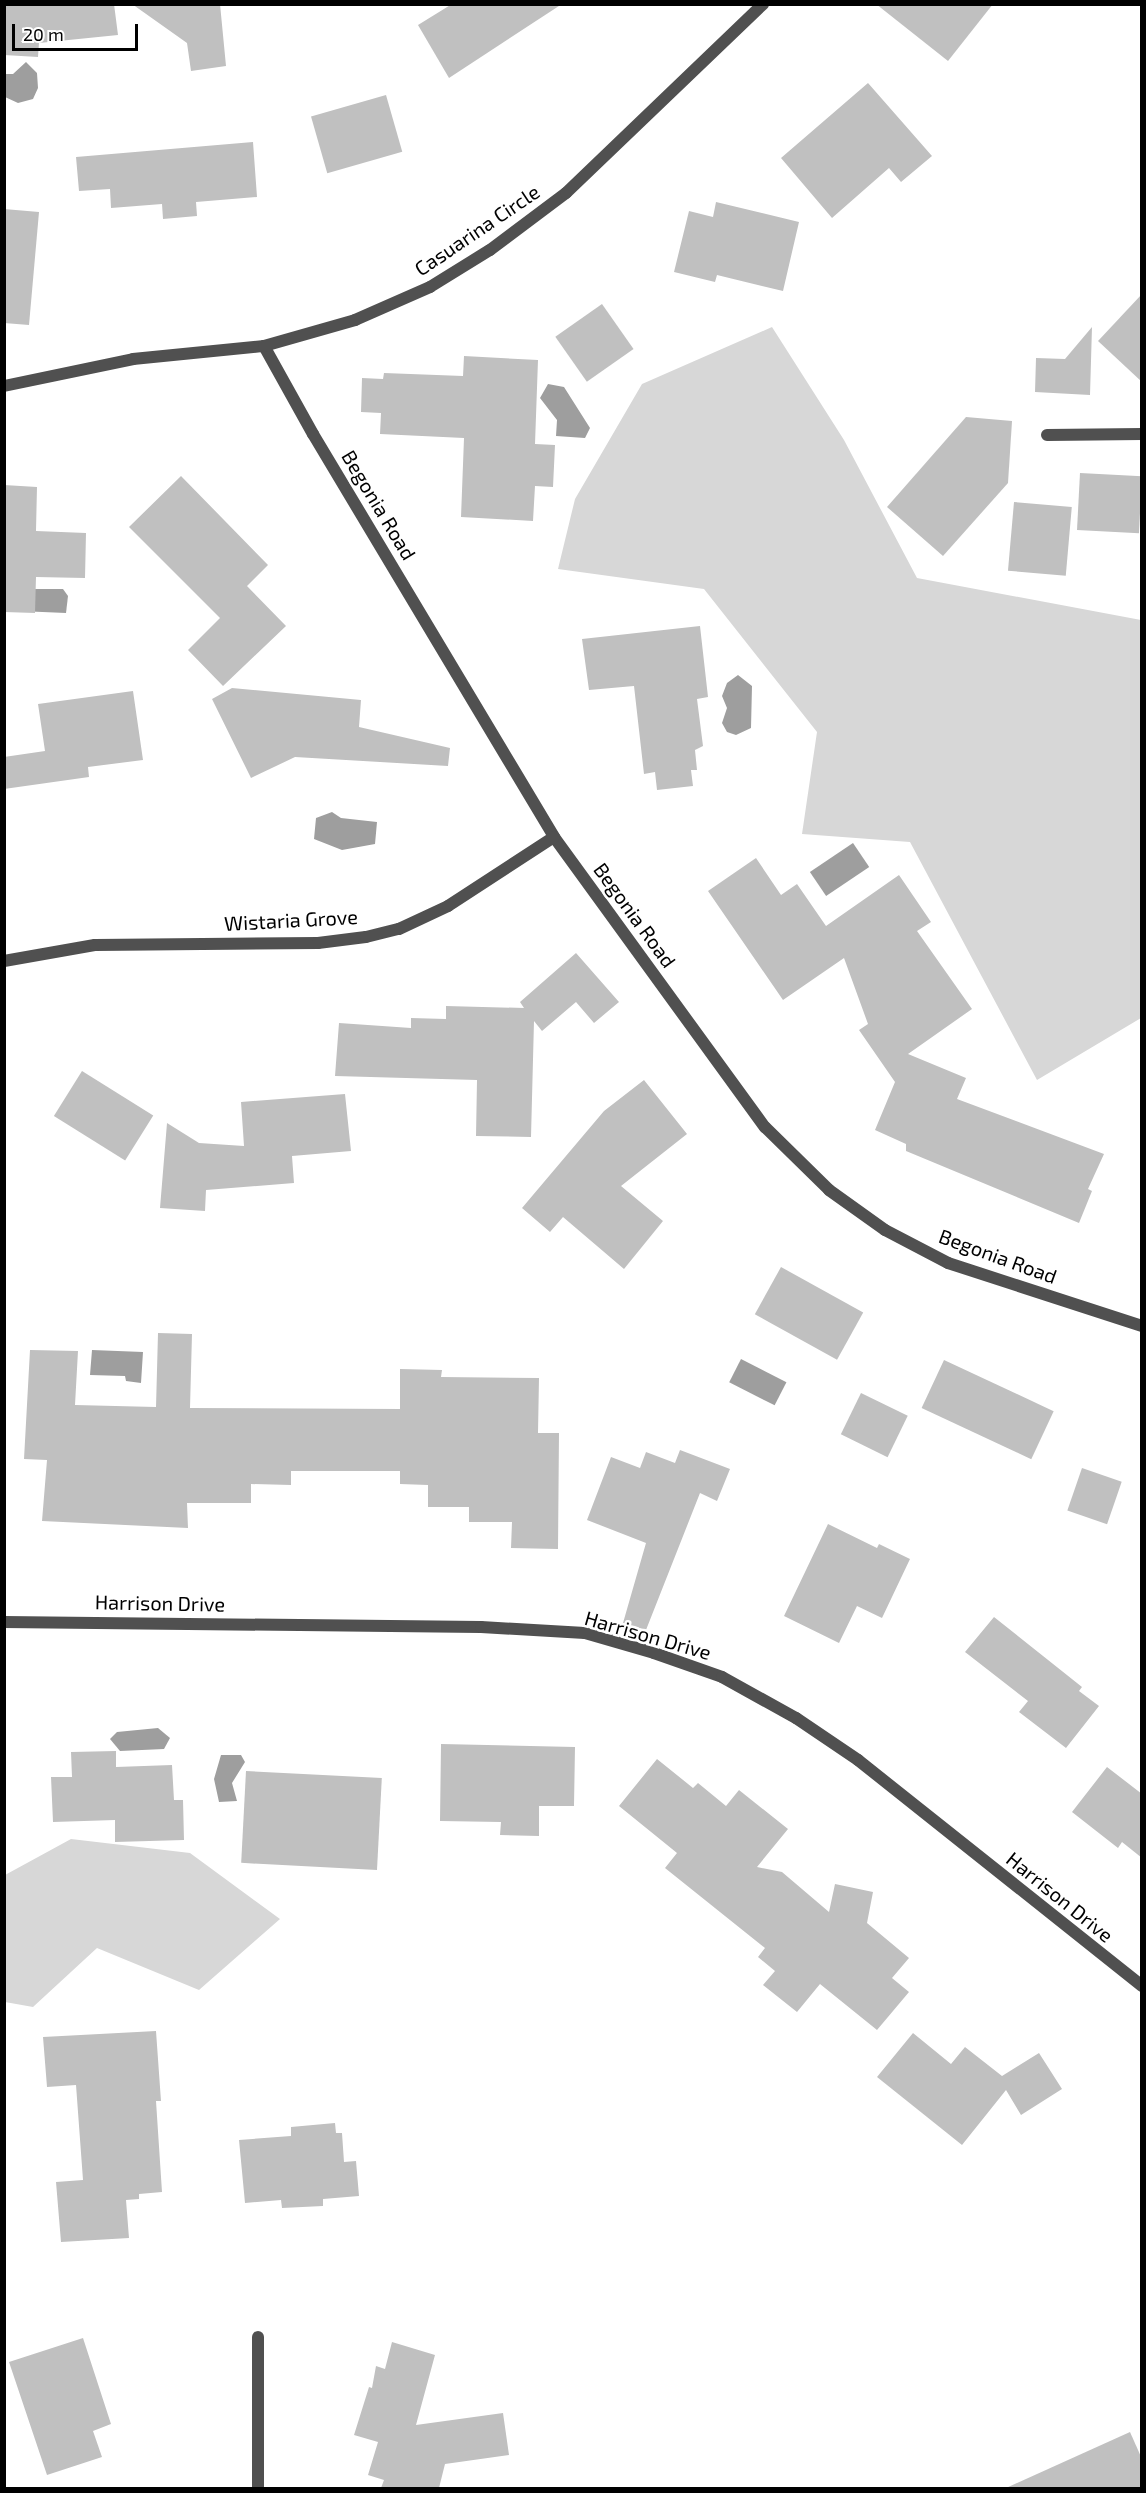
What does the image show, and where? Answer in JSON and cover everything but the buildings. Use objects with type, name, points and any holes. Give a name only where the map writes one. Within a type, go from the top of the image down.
[{"type":"street","name":"Casuarina Circle","points":[[4,386],[133,359],[264,346],[355,320],[430,287],[490,250],[566,193],[763,4]]},
{"type":"street","name":"Begonia Road","points":[[264,346],[313,434],[554,837],[765,1127],[829,1190],[885,1230],[948,1263],[1142,1326]]},
{"type":"street","points":[[1047,435],[1142,434]]},
{"type":"street","name":"Wistaria Grove","points":[[4,961],[95,945],[318,943],[366,937],[399,929],[448,906],[554,837]]},
{"type":"street","name":"Harrison Drive","points":[[4,1622],[481,1627],[585,1633],[654,1653],[722,1677],[805,1724],[858,1760],[1142,1986]]},
{"type":"street","points":[[258,2337],[258,2488]]},
{"type":"shaded area","points":[[26,62],[37,73],[38,88],[33,99],[18,103],[5,97],[5,74],[13,74]]},
{"type":"shaded area","points":[[772,327],[844,440],[917,578],[1141,620],[1141,1018],[1037,1080],[910,842],[802,834],[817,732],[704,589],[558,569],[575,499],[642,384]]},
{"type":"shaded area","points":[[548,384],[564,387],[590,428],[585,438],[556,436],[557,420],[540,398]]},
{"type":"shaded area","points":[[27,589],[63,589],[68,596],[66,613],[19,611]]},
{"type":"shaded area","points":[[738,675],[752,686],[751,728],[736,735],[727,732],[722,723],[727,708],[722,696],[727,683]]},
{"type":"shaded area","points":[[332,812],[341,818],[377,822],[375,844],[342,850],[314,839],[316,818]]},
{"type":"shaded area","points":[[853,843],[869,867],[826,896],[810,872]]},
{"type":"shaded area","points":[[92,1350],[143,1352],[141,1383],[126,1381],[125,1376],[90,1375]]},
{"type":"shaded area","points":[[741,1359],[786,1382],[775,1405],[729,1382]]},
{"type":"shaded area","points":[[158,1728],[170,1738],[164,1749],[120,1751],[110,1739],[117,1732]]},
{"type":"shaded area","points":[[221,1755],[241,1755],[245,1762],[232,1783],[237,1801],[219,1802],[214,1779]]},
{"type":"shaded area","points":[[71,1839],[190,1853],[280,1919],[199,1990],[97,1948],[33,2007],[5,2002],[5,1875]]}]
